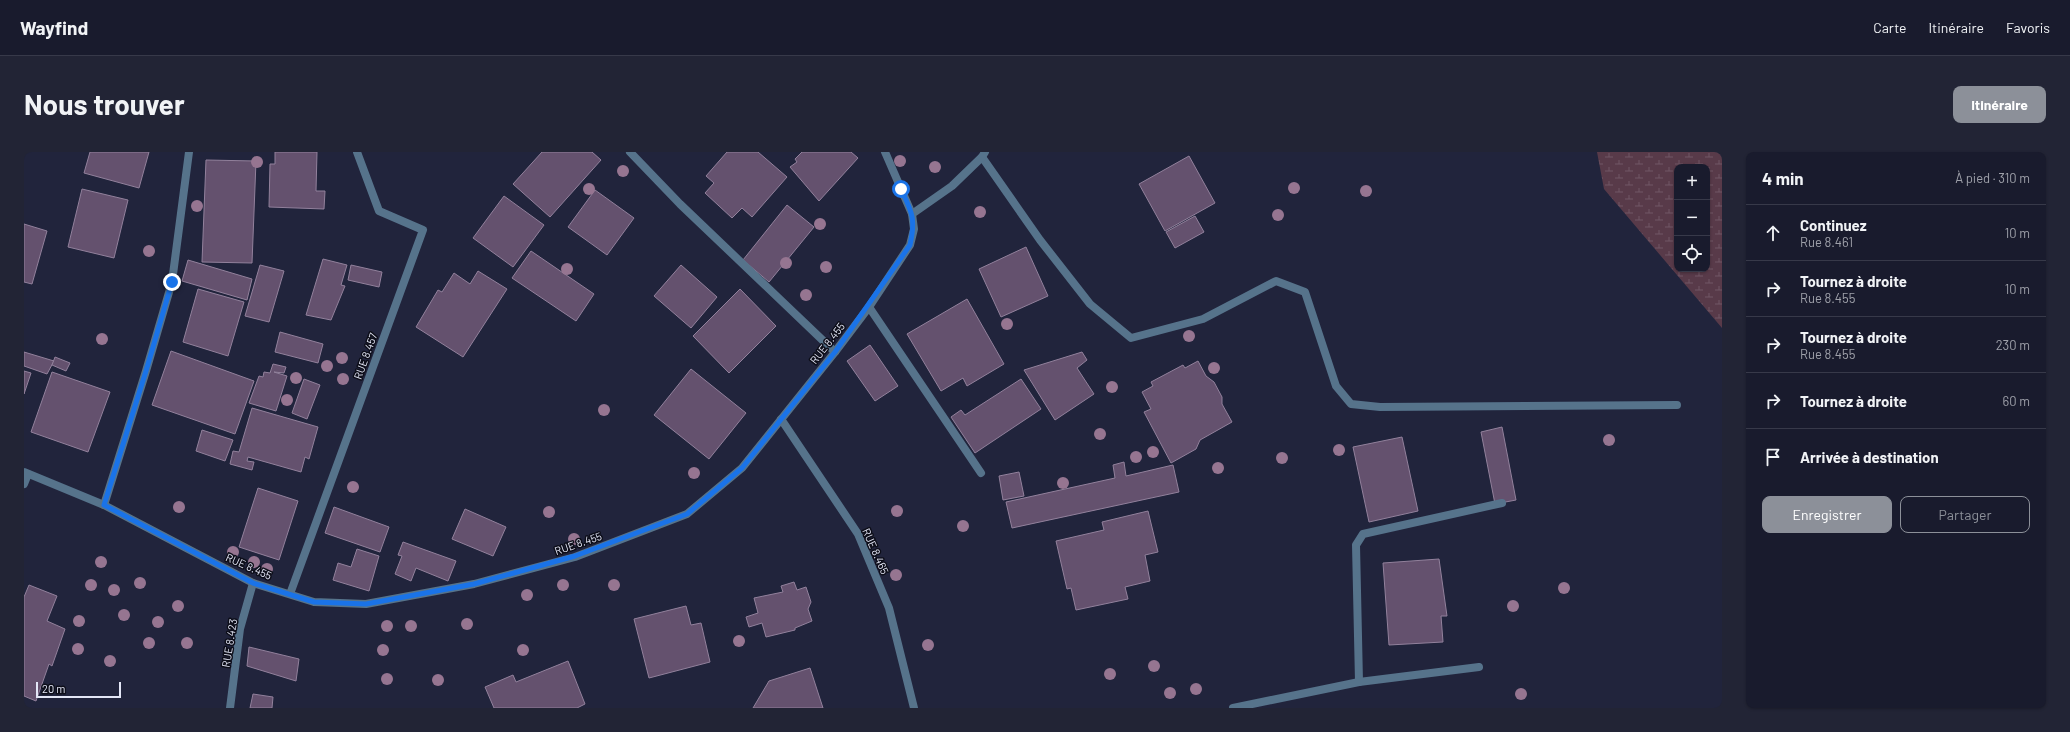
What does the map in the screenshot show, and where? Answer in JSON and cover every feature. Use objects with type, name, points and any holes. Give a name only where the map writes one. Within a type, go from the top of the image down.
[{"type":"street","points":[[104,505],[172,282],[189,152]]},
{"type":"street","name":"RUE 8.457","points":[[290,594],[423,230],[379,211],[357,152]]},
{"type":"street","points":[[630,152],[680,204],[835,352]]},
{"type":"street","points":[[885,152],[912,214],[952,186],[983,155],[1040,240],[1090,304],[1131,338],[1203,319],[1276,281],[1305,292],[1336,386],[1351,404],[1380,407],[1677,405]]},
{"type":"street","name":"RUE 8.455","points":[[26,473],[104,505],[253,583],[314,602],[366,604],[474,584],[575,556],[687,514],[742,468],[835,352],[910,245],[914,229],[912,214]]},
{"type":"street","points":[[868,307],[981,473]]},
{"type":"street","name":"RUE 8.465","points":[[781,419],[858,534],[889,608],[914,708]]},
{"type":"street","points":[[24,484],[26,473]]},
{"type":"street","points":[[1360,682],[1356,545],[1363,534],[1502,503]]},
{"type":"street","name":"RUE 8.423","points":[[230,708],[240,629],[253,583]]},
{"type":"street","points":[[1233,708],[1360,682],[1479,667]]},
{"type":"green space","points":[[1597,152],[1722,152],[1722,328],[1674,272],[1710,272],[1710,164],[1674,164],[1674,271],[1604,189]]},
{"type":"building","points":[[90,152],[149,152],[139,188],[84,173]]},
{"type":"building","points":[[275,152],[317,152],[316,191],[325,191],[324,209],[269,207],[270,164],[275,164]]},
{"type":"building","points":[[542,152],[592,152],[601,160],[550,217],[513,184]]},
{"type":"building","points":[[727,152],[758,152],[787,177],[752,217],[742,208],[732,218],[705,193],[714,183],[706,176]]},
{"type":"building","points":[[802,152],[851,152],[858,158],[819,201],[790,167],[797,162],[795,159]]},
{"type":"building","points":[[1189,156],[1215,203],[1165,231],[1139,184]]},
{"type":"building","points":[[206,160],[256,161],[252,263],[202,262]]},
{"type":"building","points":[[82,189],[128,200],[114,258],[68,247]]},
{"type":"building","points":[[595,190],[634,218],[607,255],[568,227]]},
{"type":"building","points":[[504,196],[544,225],[513,267],[473,238]]},
{"type":"building","points":[[787,205],[814,227],[769,282],[743,260]]},
{"type":"building","points":[[1195,216],[1204,232],[1175,248],[1166,232]]},
{"type":"building","points":[[24,224],[47,231],[32,284],[24,282]]},
{"type":"building","points":[[1026,247],[1048,296],[1001,317],[979,269]]},
{"type":"building","points":[[531,251],[594,294],[576,321],[512,278]]},
{"type":"building","points":[[323,259],[347,265],[341,285],[345,286],[331,320],[306,315]]},
{"type":"building","points":[[188,260],[252,279],[247,300],[182,281]]},
{"type":"building","points":[[260,265],[284,271],[269,322],[245,316]]},
{"type":"building","points":[[351,265],[382,272],[379,287],[348,280]]},
{"type":"building","points":[[681,265],[717,297],[691,328],[654,296]]},
{"type":"building","points":[[478,271],[507,289],[463,357],[416,327],[438,290],[442,292],[454,273],[470,284]]},
{"type":"building","points":[[198,289],[244,302],[228,356],[183,342]]},
{"type":"building","points":[[740,289],[776,326],[729,373],[693,336]]},
{"type":"building","points":[[967,299],[1004,364],[967,386],[963,378],[941,391],[907,334]]},
{"type":"building","points":[[280,332],[323,344],[318,363],[275,352]]},
{"type":"building","points":[[870,345],[898,386],[875,401],[847,361]]},
{"type":"building","points":[[171,351],[254,381],[235,434],[152,405]]},
{"type":"building","points":[[24,352],[54,361],[47,374],[24,366]]},
{"type":"building","points":[[1082,352],[1087,360],[1077,368],[1094,394],[1055,420],[1024,370]]},
{"type":"building","points":[[55,357],[70,363],[66,371],[52,365]]},
{"type":"building","points":[[1198,361],[1206,376],[1214,382],[1222,397],[1222,404],[1232,422],[1200,440],[1196,449],[1171,463],[1144,412],[1151,409],[1142,392],[1153,386],[1151,382],[1183,365],[1185,368]]},
{"type":"building","points":[[273,364],[286,367],[284,373],[274,372],[287,376],[276,411],[249,403],[259,376],[263,377],[264,372],[270,373]]},
{"type":"building","points":[[691,369],[746,413],[709,459],[654,415]]},
{"type":"building","points":[[24,371],[31,373],[24,394]]},
{"type":"building","points":[[52,372],[110,392],[88,452],[31,432]]},
{"type":"building","points":[[304,379],[320,385],[307,419],[292,413]]},
{"type":"building","points":[[1021,379],[1041,409],[975,453],[951,417],[961,410],[965,415]]},
{"type":"building","points":[[252,408],[318,427],[309,459],[305,457],[301,472],[248,457],[247,461],[254,462],[252,470],[230,464],[233,451],[239,452]]},
{"type":"building","points":[[1502,427],[1516,500],[1495,504],[1481,432]]},
{"type":"building","points":[[202,430],[233,440],[225,461],[196,451]]},
{"type":"building","points":[[1402,437],[1418,511],[1369,522],[1353,447]]},
{"type":"building","points":[[1124,462],[1126,476],[1173,465],[1179,492],[1012,528],[1006,502],[1115,478],[1113,465]]},
{"type":"building","points":[[1019,472],[1024,496],[1003,500],[999,476]]},
{"type":"building","points":[[258,488],[298,501],[279,560],[239,547]]},
{"type":"building","points":[[334,507],[389,527],[380,552],[325,533]]},
{"type":"building","points":[[465,509],[506,527],[493,556],[452,539]]},
{"type":"building","points":[[1148,511],[1158,552],[1145,555],[1150,581],[1125,587],[1128,599],[1076,610],[1071,588],[1067,589],[1056,541],[1104,530],[1102,522]]},
{"type":"building","points":[[403,542],[456,561],[448,581],[416,568],[411,581],[395,574],[402,556],[398,555]]},
{"type":"building","points":[[357,549],[379,556],[369,591],[333,580],[338,563],[351,567]]},
{"type":"building","points":[[1439,559],[1447,616],[1441,616],[1443,642],[1389,645],[1383,563]]},
{"type":"building","points":[[794,582],[797,590],[806,587],[811,602],[808,609],[812,621],[795,628],[795,630],[766,637],[762,623],[749,627],[746,617],[758,613],[754,598],[783,592],[781,586]]},
{"type":"building","points":[[29,585],[57,596],[47,621],[65,629],[52,666],[49,664],[36,701],[24,696],[24,597]]},
{"type":"building","points":[[686,606],[691,625],[701,623],[710,662],[649,678],[634,619]]},
{"type":"building","points":[[249,647],[299,659],[296,681],[247,666]]},
{"type":"building","points":[[568,661],[585,704],[577,708],[494,708],[485,687],[513,675],[516,682]]},
{"type":"building","points":[[810,668],[823,708],[753,708],[769,681]]},
{"type":"building","points":[[253,694],[273,697],[272,708],[250,708]]},
{"type":"route","points":[[172,282],[104,505],[253,583],[314,602],[366,604],[474,584],[575,556],[687,514],[742,468],[835,352],[910,245],[914,229],[912,214],[901,189]]}]
